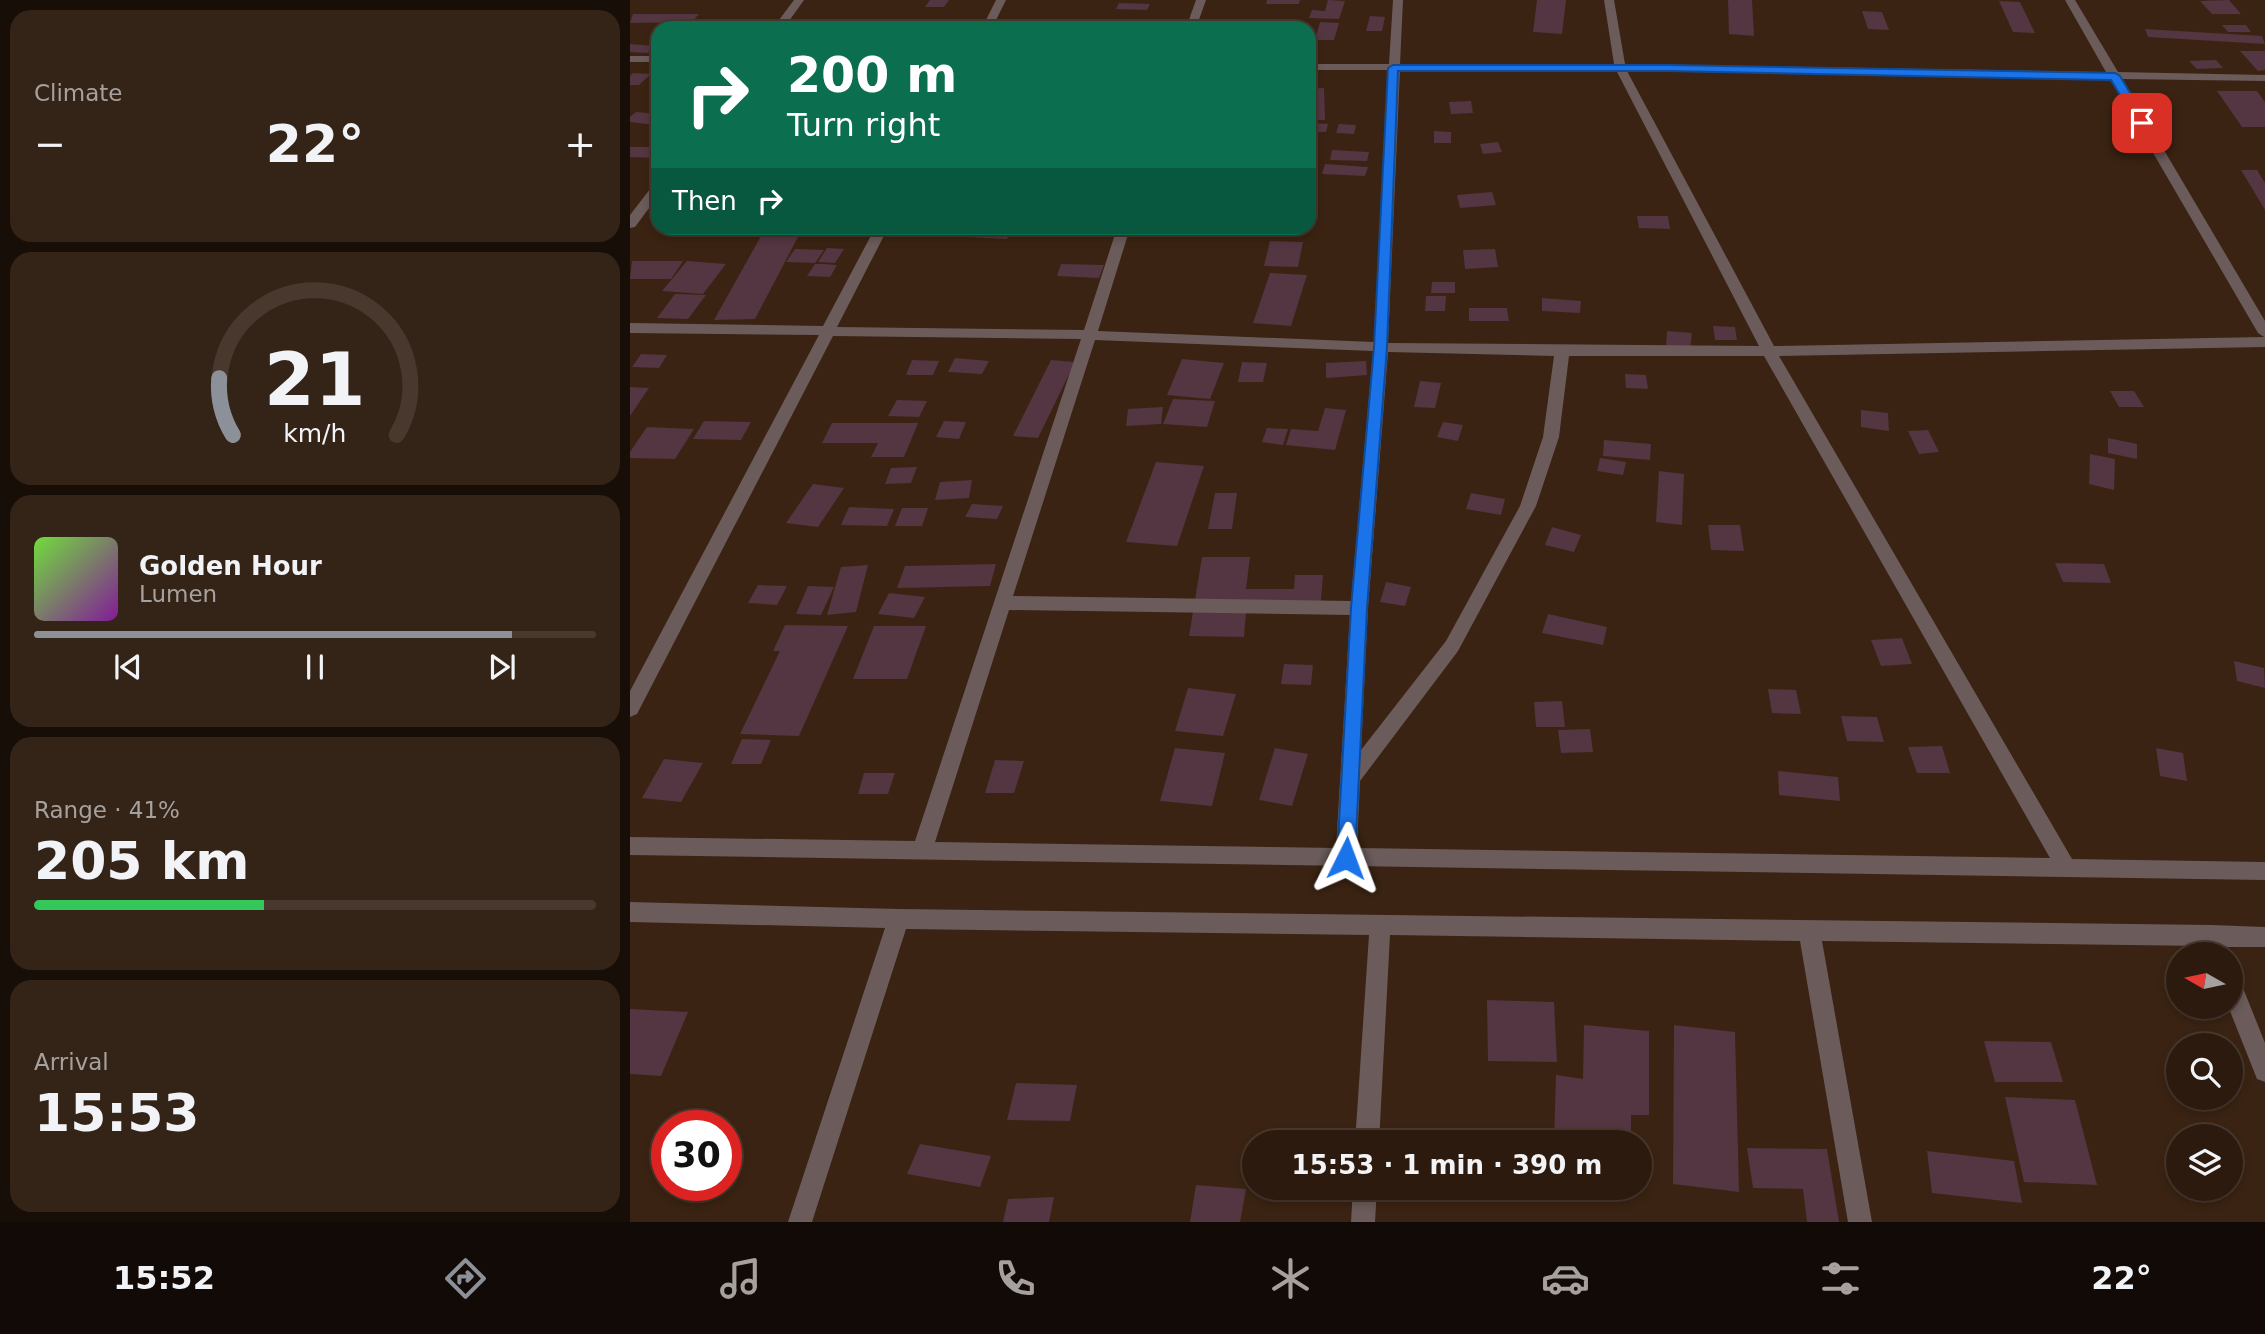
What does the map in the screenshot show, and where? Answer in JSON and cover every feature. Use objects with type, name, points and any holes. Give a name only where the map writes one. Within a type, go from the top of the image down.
[{"type":"street","points":[[783,21],[799,0]]},
{"type":"street","points":[[990,21],[1001,0]]},
{"type":"street","points":[[1194,21],[1201,0]]},
{"type":"street","points":[[1346,858],[1359,608],[1381,347],[1398,0]]},
{"type":"street","points":[[1609,0],[1620,67],[1769,351],[2065,866]]},
{"type":"street","points":[[2070,0],[2265,333]]},
{"type":"street","points":[[630,59],[651,59]]},
{"type":"street","points":[[1316,67],[1620,67],[2265,78]]},
{"type":"street","points":[[630,224],[651,196]]},
{"type":"street","points":[[630,709],[825,332],[878,235]]},
{"type":"street","points":[[922,852],[1122,235]]},
{"type":"street","points":[[630,328],[1088,335],[1381,347],[1562,351],[1769,351],[2265,342]]},
{"type":"street","points":[[1350,779],[1452,646],[1528,506],[1551,437],[1562,351]]},
{"type":"street","points":[[1001,603],[1359,608]]},
{"type":"street","points":[[630,846],[2265,871]]},
{"type":"street","points":[[630,912],[899,919],[1809,930],[2166,942]]},
{"type":"street","points":[[800,1222],[899,919]]},
{"type":"street","points":[[1368,1130],[1380,926]]},
{"type":"street","points":[[1809,930],[1860,1222]]},
{"type":"street","points":[[2230,942],[2265,937]]},
{"type":"street","points":[[2244,1018],[2265,1071]]},
{"type":"street","points":[[1363,1222],[1364,1200]]},
{"type":"building","points":[[930,0],[949,0],[944,7],[925,7]]},
{"type":"building","points":[[1267,0],[1300,0],[1299,4],[1266,4]]},
{"type":"building","points":[[1328,0],[1345,1],[1339,19],[1309,18],[1312,10],[1325,11]]},
{"type":"building","points":[[1537,0],[1566,0],[1562,34],[1533,32]]},
{"type":"building","points":[[1728,0],[1752,0],[1754,36],[1729,34]]},
{"type":"building","points":[[2229,0],[2241,14],[2212,14],[2200,1]]},
{"type":"building","points":[[1999,1],[2020,2],[2035,33],[2013,32]]},
{"type":"building","points":[[1119,3],[1150,4],[1147,10],[1116,9]]},
{"type":"building","points":[[1862,11],[1882,12],[1889,30],[1868,29]]},
{"type":"building","points":[[633,14],[699,14],[693,21],[630,23]]},
{"type":"building","points":[[1370,16],[1385,17],[1382,31],[1366,31]]},
{"type":"building","points":[[1320,22],[1339,23],[1334,40],[1316,40]]},
{"type":"building","points":[[2222,25],[2246,25],[2251,32],[2228,32]]},
{"type":"building","points":[[2145,29],[2262,36],[2265,44],[2148,37]]},
{"type":"building","points":[[630,44],[651,46],[648,53],[630,52]]},
{"type":"building","points":[[2240,51],[2265,51],[2265,70],[2258,71]]},
{"type":"building","points":[[2216,60],[2223,68],[2197,69],[2189,61]]},
{"type":"building","points":[[633,73],[651,74],[639,85],[630,85],[630,76]]},
{"type":"building","points":[[1324,88],[1325,120],[1316,120],[1316,89]]},
{"type":"building","points":[[2217,91],[2257,91],[2265,102],[2265,127],[2242,127]]},
{"type":"building","points":[[1471,101],[1473,113],[1451,114],[1449,102]]},
{"type":"building","points":[[636,112],[651,113],[651,125],[630,122],[630,117]]},
{"type":"building","points":[[1316,123],[1328,124],[1326,132],[1316,132]]},
{"type":"building","points":[[1339,124],[1356,125],[1354,134],[1336,133]]},
{"type":"building","points":[[1434,131],[1451,132],[1451,143],[1434,143]]},
{"type":"building","points":[[1498,142],[1502,152],[1483,154],[1480,144]]},
{"type":"building","points":[[630,147],[651,147],[651,158],[630,157]]},
{"type":"building","points":[[1332,150],[1369,152],[1367,161],[1330,160]]},
{"type":"building","points":[[1325,164],[1368,167],[1365,176],[1322,174]]},
{"type":"building","points":[[2241,170],[2257,170],[2265,183],[2265,210]]},
{"type":"building","points":[[1492,192],[1496,205],[1460,208],[1457,195]]},
{"type":"building","points":[[1637,216],[1668,216],[1670,229],[1639,228]]},
{"type":"building","points":[[799,235],[755,319],[714,320],[761,236]]},
{"type":"building","points":[[967,235],[1009,235],[1007,239],[966,237]]},
{"type":"building","points":[[1270,241],[1303,242],[1298,267],[1264,266]]},
{"type":"building","points":[[827,248],[844,249],[835,263],[818,262]]},
{"type":"building","points":[[795,249],[824,250],[815,263],[786,262]]},
{"type":"building","points":[[1495,249],[1498,267],[1465,269],[1463,250]]},
{"type":"building","points":[[632,261],[683,261],[671,279],[630,279]]},
{"type":"building","points":[[687,261],[726,264],[703,294],[662,291]]},
{"type":"building","points":[[815,264],[837,265],[830,277],[807,276]]},
{"type":"building","points":[[1061,264],[1104,265],[1099,278],[1057,276]]},
{"type":"building","points":[[1270,273],[1307,275],[1291,326],[1253,323]]},
{"type":"building","points":[[1432,282],[1455,282],[1455,293],[1431,293]]},
{"type":"building","points":[[675,294],[706,295],[688,319],[657,318]]},
{"type":"building","points":[[1426,296],[1446,296],[1445,311],[1425,311]]},
{"type":"building","points":[[1542,298],[1581,301],[1580,313],[1542,311]]},
{"type":"building","points":[[1469,308],[1507,308],[1509,321],[1469,321]]},
{"type":"building","points":[[1713,326],[1735,327],[1737,340],[1715,340]]},
{"type":"building","points":[[1667,331],[1692,333],[1690,349],[1666,347]]},
{"type":"building","points":[[641,354],[667,355],[659,368],[632,367]]},
{"type":"building","points":[[955,358],[989,361],[982,374],[948,372]]},
{"type":"building","points":[[1182,359],[1224,363],[1210,399],[1167,395]]},
{"type":"building","points":[[912,360],[939,361],[933,375],[906,375]]},
{"type":"building","points":[[1051,360],[1075,362],[1038,438],[1013,436]]},
{"type":"building","points":[[1366,361],[1367,375],[1326,378],[1326,363]]},
{"type":"building","points":[[1242,362],[1267,363],[1263,382],[1238,382]]},
{"type":"building","points":[[1625,374],[1646,375],[1648,389],[1626,388]]},
{"type":"building","points":[[1420,381],[1441,383],[1435,408],[1414,407]]},
{"type":"building","points":[[630,387],[649,388],[630,416]]},
{"type":"building","points":[[2110,391],[2134,391],[2144,407],[2119,407]]},
{"type":"building","points":[[1173,399],[1215,401],[1207,427],[1163,424]]},
{"type":"building","points":[[897,400],[927,401],[919,417],[888,416]]},
{"type":"building","points":[[1163,407],[1161,424],[1126,426],[1128,409]]},
{"type":"building","points":[[1325,408],[1346,410],[1335,450],[1286,445],[1291,429],[1318,431]]},
{"type":"building","points":[[1861,410],[1888,413],[1889,431],[1861,427]]},
{"type":"building","points":[[704,421],[751,422],[741,440],[693,439]]},
{"type":"building","points":[[944,421],[966,422],[959,439],[936,437]]},
{"type":"building","points":[[1443,422],[1463,425],[1458,441],[1437,437]]},
{"type":"building","points":[[832,423],[918,423],[904,457],[871,457],[878,443],[822,443]]},
{"type":"building","points":[[647,427],[694,429],[675,459],[630,458],[630,452]]},
{"type":"building","points":[[1267,428],[1288,429],[1283,445],[1262,442]]},
{"type":"building","points":[[1928,430],[1939,452],[1919,454],[1908,431]]},
{"type":"building","points":[[2108,438],[2137,444],[2137,459],[2108,453]]},
{"type":"building","points":[[1604,440],[1651,444],[1650,460],[1603,456]]},
{"type":"building","points":[[2090,454],[2115,459],[2114,490],[2089,484]]},
{"type":"building","points":[[1600,458],[1626,462],[1623,475],[1597,471]]},
{"type":"building","points":[[1156,462],[1204,466],[1177,546],[1126,542]]},
{"type":"building","points":[[917,467],[911,483],[885,484],[891,468]]},
{"type":"building","points":[[1659,471],[1684,474],[1682,525],[1656,522]]},
{"type":"building","points":[[972,480],[969,498],[935,500],[940,482]]},
{"type":"building","points":[[813,484],[844,488],[818,527],[786,523]]},
{"type":"building","points":[[1215,493],[1237,493],[1232,529],[1208,529]]},
{"type":"building","points":[[1471,493],[1505,499],[1501,515],[1466,509]]},
{"type":"building","points":[[972,504],[1003,506],[997,519],[965,517]]},
{"type":"building","points":[[849,507],[894,509],[887,526],[841,525]]},
{"type":"building","points":[[902,508],[928,508],[922,526],[895,526]]},
{"type":"building","points":[[1708,525],[1740,525],[1744,551],[1711,550]]},
{"type":"building","points":[[1552,527],[1581,535],[1574,552],[1545,545]]},
{"type":"building","points":[[1202,557],[1250,557],[1246,589],[1294,589],[1295,575],[1323,575],[1320,612],[1246,612],[1244,637],[1189,636]]},
{"type":"building","points":[[2055,563],[2104,564],[2111,583],[2063,582]]},
{"type":"building","points":[[996,564],[990,586],[897,588],[905,566]]},
{"type":"building","points":[[868,565],[856,612],[827,615],[841,567]]},
{"type":"building","points":[[1386,582],[1411,587],[1405,606],[1380,602]]},
{"type":"building","points":[[758,585],[787,586],[777,605],[748,603]]},
{"type":"building","points":[[808,586],[834,587],[821,615],[796,614]]},
{"type":"building","points":[[889,593],[925,597],[914,618],[878,614]]},
{"type":"building","points":[[1548,614],[1607,627],[1603,645],[1542,633]]},
{"type":"building","points":[[785,625],[848,626],[799,736],[740,734],[780,651],[773,651]]},
{"type":"building","points":[[874,626],[926,626],[907,679],[853,679]]},
{"type":"building","points":[[1902,638],[1912,664],[1881,666],[1871,640]]},
{"type":"building","points":[[2234,661],[2264,668],[2265,688],[2237,681]]},
{"type":"building","points":[[1284,664],[1313,665],[1311,685],[1281,684]]},
{"type":"building","points":[[1188,688],[1236,694],[1223,736],[1175,731]]},
{"type":"building","points":[[1768,689],[1796,690],[1801,714],[1772,713]]},
{"type":"building","points":[[1562,701],[1565,727],[1536,727],[1534,702]]},
{"type":"building","points":[[1841,716],[1877,717],[1884,742],[1847,741]]},
{"type":"building","points":[[1590,729],[1593,752],[1561,753],[1558,730]]},
{"type":"building","points":[[742,739],[771,740],[761,764],[731,764]]},
{"type":"building","points":[[1942,746],[1950,773],[1917,773],[1908,747]]},
{"type":"building","points":[[1175,748],[1225,753],[1212,806],[1160,801]]},
{"type":"building","points":[[1275,748],[1308,754],[1292,806],[1259,800]]},
{"type":"building","points":[[2156,748],[2183,753],[2187,781],[2160,776]]},
{"type":"building","points":[[664,759],[703,763],[681,802],[642,798]]},
{"type":"building","points":[[995,760],[1024,761],[1014,793],[985,793]]},
{"type":"building","points":[[1778,771],[1838,777],[1840,801],[1779,795]]},
{"type":"building","points":[[864,773],[895,773],[888,794],[858,794]]},
{"type":"building","points":[[1487,1000],[1554,1002],[1557,1062],[1488,1061]]},
{"type":"building","points":[[630,1009],[688,1012],[661,1076],[630,1074]]},
{"type":"building","points":[[1584,1025],[1649,1031],[1649,1115],[1631,1115],[1631,1130],[1554,1130],[1556,1075],[1583,1079]]},
{"type":"building","points":[[1674,1025],[1735,1032],[1739,1192],[1673,1184]]},
{"type":"building","points":[[1984,1041],[2051,1042],[2063,1082],[1995,1082]]},
{"type":"building","points":[[1016,1083],[1077,1085],[1070,1121],[1007,1120]]},
{"type":"building","points":[[2005,1097],[2075,1100],[2097,1185],[2024,1182]]},
{"type":"building","points":[[920,1144],[991,1156],[980,1187],[907,1174]]},
{"type":"building","points":[[1747,1148],[1827,1149],[1839,1222],[1807,1222],[1803,1189],[1753,1188]]},
{"type":"building","points":[[1927,1151],[2014,1161],[2022,1203],[1932,1193]]},
{"type":"building","points":[[1196,1185],[1242,1189],[1244,1200],[1240,1222],[1190,1222]]},
{"type":"building","points":[[1054,1197],[1049,1222],[1003,1222],[1008,1199]]},
{"type":"route","points":[[1346,858],[1359,608],[1381,347],[1393,68],[1669,68],[2115,76],[2142,123]]}]
